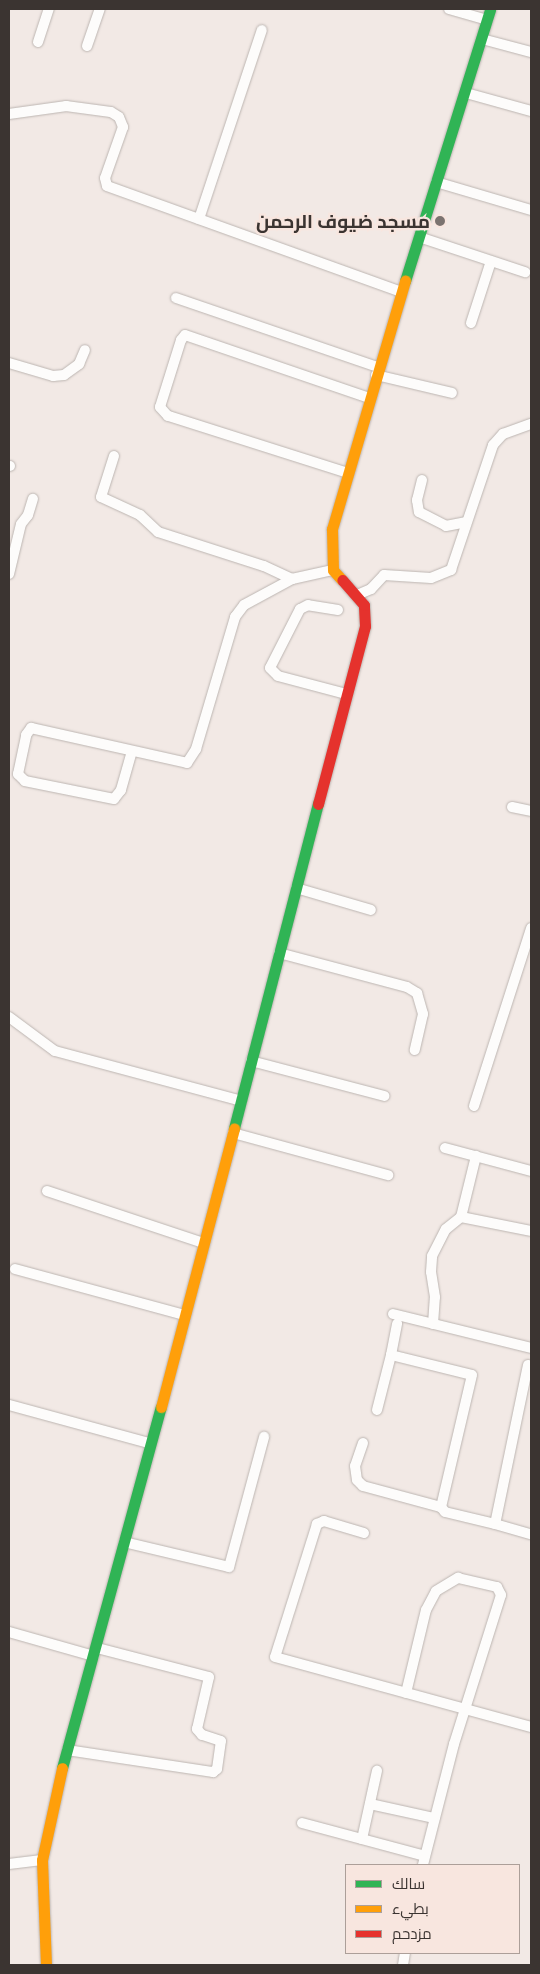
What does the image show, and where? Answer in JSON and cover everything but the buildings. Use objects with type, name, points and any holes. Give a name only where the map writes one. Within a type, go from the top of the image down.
[{"type":"street","points":[[38,42],[49,9]]},
{"type":"street","points":[[87,46],[100,9]]},
{"type":"street","points":[[46,1965],[42,1860],[67,1750],[95,1652],[233,1133],[250,1061],[366,619],[364,605],[333,570],[330,543],[377,371],[466,93],[489,14],[449,9]]},
{"type":"street","points":[[199,218],[262,30]]},
{"type":"street","points":[[482,38],[531,52]]},
{"type":"street","points":[[466,93],[531,111]]},
{"type":"street","points":[[9,114],[66,106],[111,112],[119,117],[123,127],[105,184],[402,292]]},
{"type":"street","points":[[436,182],[531,210]]},
{"type":"street","points":[[419,237],[525,272]]},
{"type":"street","points":[[471,323],[491,261]]},
{"type":"street","points":[[176,298],[377,371],[452,393]]},
{"type":"street","points":[[348,473],[168,416],[160,407],[181,340],[186,335],[369,398]]},
{"type":"street","points":[[9,363],[53,376],[64,375],[79,364],[85,350]]},
{"type":"street","points":[[357,595],[371,589],[384,575],[431,578],[446,574],[454,564],[493,445],[503,434],[531,424]]},
{"type":"street","points":[[114,456],[101,493],[105,500],[140,515],[165,535],[264,566],[292,578]]},
{"type":"street","points":[[422,480],[417,500],[419,512],[446,526],[467,522]]},
{"type":"street","points":[[9,574],[13,539],[34,500]]},
{"type":"street","points":[[132,751],[121,790],[114,799],[25,780],[18,774],[26,735],[31,728],[187,763],[196,749],[235,617],[250,601],[292,578],[333,570]]},
{"type":"street","points":[[338,610],[308,605],[300,609],[270,668],[278,676],[346,694]]},
{"type":"street","points":[[512,806],[531,811]]},
{"type":"street","points":[[296,888],[371,910]]},
{"type":"street","points":[[474,1106],[531,928]]},
{"type":"street","points":[[279,953],[407,987],[417,993],[423,1014],[416,1050]]},
{"type":"street","points":[[9,1017],[55,1051],[241,1101]]},
{"type":"street","points":[[250,1061],[384,1096]]},
{"type":"street","points":[[233,1133],[388,1175]]},
{"type":"street","points":[[445,1148],[531,1171]]},
{"type":"street","points":[[433,1324],[435,1297],[431,1272],[432,1256],[446,1228],[461,1218],[476,1156]]},
{"type":"street","points":[[47,1191],[203,1244]]},
{"type":"street","points":[[461,1218],[531,1231]]},
{"type":"street","points":[[15,1269],[184,1315]]},
{"type":"street","points":[[377,1410],[391,1355],[395,1319],[433,1324],[531,1348]]},
{"type":"street","points":[[391,1355],[472,1375],[442,1507]]},
{"type":"street","points":[[494,1524],[528,1365]]},
{"type":"street","points":[[9,1405],[150,1443]]},
{"type":"street","points":[[124,1542],[229,1567],[264,1437]]},
{"type":"street","points":[[363,1443],[356,1466],[356,1480],[363,1486],[442,1507],[445,1512],[531,1534]]},
{"type":"street","points":[[364,1533],[324,1521],[317,1524],[275,1657],[531,1727]]},
{"type":"street","points":[[302,1824],[362,1839],[424,1861],[434,1818],[465,1709],[501,1595],[497,1587],[458,1578],[436,1592],[430,1600],[406,1693]]},
{"type":"street","points":[[9,1632],[209,1677],[197,1729],[202,1735],[221,1741],[217,1769],[213,1772],[67,1750]]},
{"type":"street","points":[[362,1839],[377,1771]]},
{"type":"street","points":[[370,1804],[434,1818]]},
{"type":"street","points":[[9,1864],[42,1860]]},
{"type":"traffic: fast","points":[[405,281],[490,9]]},
{"type":"traffic: fast","points":[[234,1128],[318,804]]},
{"type":"traffic: fast","points":[[62,1768],[161,1407]]},
{"type":"traffic: slow","points":[[342,580],[333,570],[332,529],[405,281]]},
{"type":"traffic: slow","points":[[161,1407],[234,1128]]},
{"type":"traffic: slow","points":[[46,1965],[42,1860],[62,1768]]},
{"type":"traffic: jam","points":[[318,804],[365,626],[364,605],[342,580]]},
{"type":"place","name":"مسجد ضيوف الرحمن","points":[[440,221]]}]
